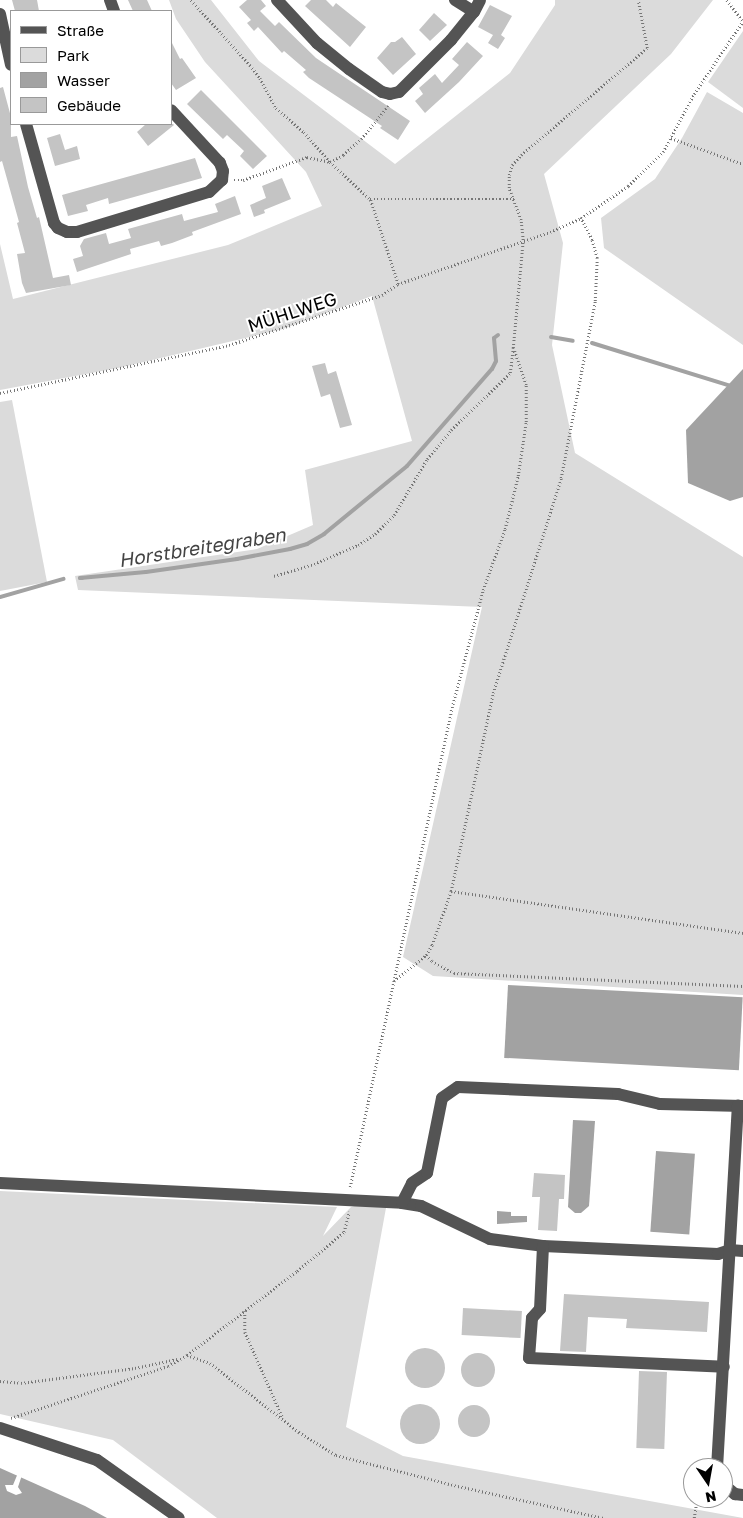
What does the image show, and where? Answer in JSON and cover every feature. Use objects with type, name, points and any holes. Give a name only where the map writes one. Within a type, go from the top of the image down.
[{"type":"street","points":[[277,0],[317,43],[349,69],[382,92],[390,94],[399,92],[450,40],[474,12],[480,0]]},
{"type":"street","points":[[455,0],[474,12]]},
{"type":"street","points":[[0,14],[10,60]]},
{"type":"street","points":[[26,125],[54,223],[58,228],[67,232],[77,232],[209,192],[222,180],[223,171],[220,163],[172,111]]},
{"type":"street","points":[[402,1203],[412,1183],[427,1173],[442,1098],[458,1087],[618,1094],[660,1104],[740,1106],[737,1250],[724,1367],[718,1458]]},
{"type":"street","points":[[0,1183],[402,1203],[421,1206],[490,1239],[543,1246],[718,1254],[737,1250]]},
{"type":"street","points":[[543,1246],[540,1310],[532,1318],[529,1358],[724,1367]]},
{"type":"street","points":[[0,1428],[97,1460],[179,1518]]},
{"type":"path","points":[[190,0],[250,65],[260,78],[276,108],[304,132],[330,162],[370,199],[398,284]]},
{"type":"path","points":[[274,576],[314,564],[358,545],[375,534],[394,515],[427,459],[451,430],[510,373],[523,240],[521,220],[509,188],[509,175],[512,165],[521,155],[647,48],[638,0]]},
{"type":"path","points":[[726,0],[743,21]]},
{"type":"path","name":"MÜHLWEG","points":[[0,392],[229,345],[382,295],[398,284],[562,228],[581,218],[628,186],[663,152],[694,94],[743,21]]},
{"type":"path","points":[[243,180],[308,157],[330,162],[343,155],[361,139],[399,92]]},
{"type":"path","points":[[671,138],[743,164]]},
{"type":"path","points":[[370,199],[514,199]]},
{"type":"path","points":[[393,982],[426,955],[432,945],[451,891],[492,693],[561,478],[594,301],[597,258],[592,240],[581,218]]},
{"type":"path","points":[[9,1418],[168,1366],[187,1355],[344,1232],[349,1213],[347,1201],[451,711],[484,590],[506,529],[518,476],[526,422],[526,385],[513,348]]},
{"type":"path","points":[[451,891],[743,934]]},
{"type":"path","points":[[426,955],[432,961],[454,973],[743,986]]},
{"type":"path","points":[[246,1310],[245,1332],[283,1419]]},
{"type":"path","points":[[0,1381],[21,1383],[135,1368],[187,1355],[210,1363],[283,1419],[336,1455],[458,1486],[604,1518]]},
{"type":"green space","points":[[169,0],[211,0],[259,61],[395,164],[510,73],[555,5],[555,0],[713,0],[671,54],[544,174],[563,243],[552,345],[575,453],[743,557],[743,995],[433,976],[403,957],[482,607],[78,590],[75,576],[257,549],[313,525],[305,470],[412,441],[372,296],[283,329],[118,368],[0,390],[0,244],[13,299],[228,245],[322,206],[306,172],[205,62],[176,19]]},
{"type":"green space","points":[[743,31],[743,108],[708,82]]},
{"type":"green space","points":[[707,92],[743,113],[743,345],[604,248],[601,218],[655,179],[682,138]]},
{"type":"green space","points":[[12,400],[47,582],[0,591],[0,402]]},
{"type":"green space","points":[[0,1191],[337,1207],[323,1236],[351,1207],[388,1197],[346,1427],[403,1456],[743,1518],[217,1518],[113,1440],[0,1414]]},
{"type":"water","points":[[743,369],[743,497],[730,501],[688,483],[686,430]]},
{"type":"water","points":[[508,985],[743,997],[739,1070],[504,1058]]},
{"type":"water","points":[[573,1120],[595,1121],[589,1206],[581,1213],[575,1213],[568,1207]]},
{"type":"water","points":[[656,1151],[695,1154],[689,1235],[650,1232]]},
{"type":"water","points":[[497,1211],[511,1212],[511,1216],[527,1216],[527,1222],[497,1224]]},
{"type":"water","points":[[0,1468],[85,1506],[107,1518],[0,1518]]},
{"type":"pier","points":[[18,1473],[22,1475],[18,1487],[22,1493],[16,1495],[7,1491],[5,1485],[13,1485]]},
{"type":"building","points":[[12,0],[37,0],[39,10],[15,10]]},
{"type":"building","points":[[128,0],[147,0],[152,10],[133,10]]},
{"type":"building","points":[[247,0],[261,0],[266,6],[260,11],[275,26],[279,22],[316,58],[410,121],[398,140],[380,128],[382,126],[309,78],[303,72],[306,70],[284,51],[282,53],[258,27],[254,31],[247,23],[251,20],[239,7]]},
{"type":"building","points":[[311,0],[326,0],[333,7],[336,3],[366,27],[350,47],[305,6]]},
{"type":"building","points":[[490,5],[512,16],[501,35],[505,38],[498,49],[488,43],[493,35],[478,27]]},
{"type":"building","points":[[434,13],[447,25],[430,41],[419,30]]},
{"type":"building","points":[[402,37],[416,54],[393,75],[377,58],[391,42],[395,42]]},
{"type":"building","points":[[467,42],[483,56],[459,82],[425,113],[415,101],[423,94],[419,88],[435,74],[442,83],[459,65],[452,59]]},
{"type":"building","points":[[172,43],[180,59],[182,58],[196,78],[176,90],[172,84]]},
{"type":"building","points":[[3,87],[10,113],[11,137],[17,136],[28,187],[37,218],[39,217],[53,278],[69,275],[71,285],[26,293],[22,283],[17,254],[25,253],[17,223],[19,222],[2,161],[0,162],[0,88]]},
{"type":"building","points":[[201,90],[267,156],[253,169],[240,156],[244,151],[227,135],[223,139],[187,104]]},
{"type":"building","points":[[145,125],[174,125],[148,146],[137,132]]},
{"type":"building","points":[[60,134],[65,150],[77,146],[80,159],[55,166],[47,138]]},
{"type":"building","points":[[195,158],[202,178],[109,204],[108,198],[86,205],[88,211],[68,216],[62,195]]},
{"type":"building","points":[[282,178],[291,199],[264,210],[265,213],[254,217],[250,205],[266,198],[262,186]]},
{"type":"building","points":[[235,196],[241,214],[192,232],[193,235],[172,243],[161,246],[159,241],[130,249],[131,254],[77,272],[73,259],[83,256],[80,246],[84,239],[106,233],[109,244],[131,238],[128,229],[182,214],[184,221],[218,212],[215,204]]},
{"type":"building","points":[[325,363],[328,374],[336,371],[352,425],[340,428],[330,394],[321,397],[312,366]]},
{"type":"building","points":[[534,1173],[565,1175],[564,1199],[559,1199],[557,1231],[538,1230],[540,1197],[532,1197]]},
{"type":"building","points":[[564,1294],[709,1302],[707,1332],[626,1328],[627,1319],[588,1317],[586,1352],[560,1351]]},
{"type":"building","points":[[463,1308],[522,1311],[521,1338],[462,1335]]},
{"type":"building","points":[[425,1348],[439,1354],[445,1368],[439,1382],[425,1388],[411,1382],[405,1368],[411,1354]]},
{"type":"building","points":[[478,1353],[485,1354],[490,1358],[494,1363],[494,1377],[490,1382],[485,1386],[478,1387],[471,1386],[466,1382],[462,1377],[461,1370],[462,1363],[466,1358],[471,1354]]},
{"type":"building","points":[[639,1371],[667,1372],[664,1449],[636,1448]]},
{"type":"building","points":[[416,1404],[424,1404],[431,1407],[437,1413],[440,1424],[437,1435],[431,1441],[424,1444],[416,1444],[409,1441],[403,1435],[400,1428],[400,1420],[403,1413],[409,1407]]},
{"type":"building","points":[[474,1405],[485,1410],[490,1421],[485,1432],[474,1437],[463,1432],[458,1421],[463,1410]]},
{"type":"waterway","name":"Horstbreitegraben","points":[[82,578],[80,578],[146,572],[237,559],[307,544],[324,534],[407,466],[492,369],[496,361],[494,338],[498,335]]},
{"type":"waterway","name":"Horstbreitegraben","points":[[551,337],[573,341]]},
{"type":"waterway","name":"Horstbreitegraben","points":[[592,343],[731,386]]},
{"type":"waterway","name":"Horstbreitegraben","points":[[0,597],[63,579]]}]
